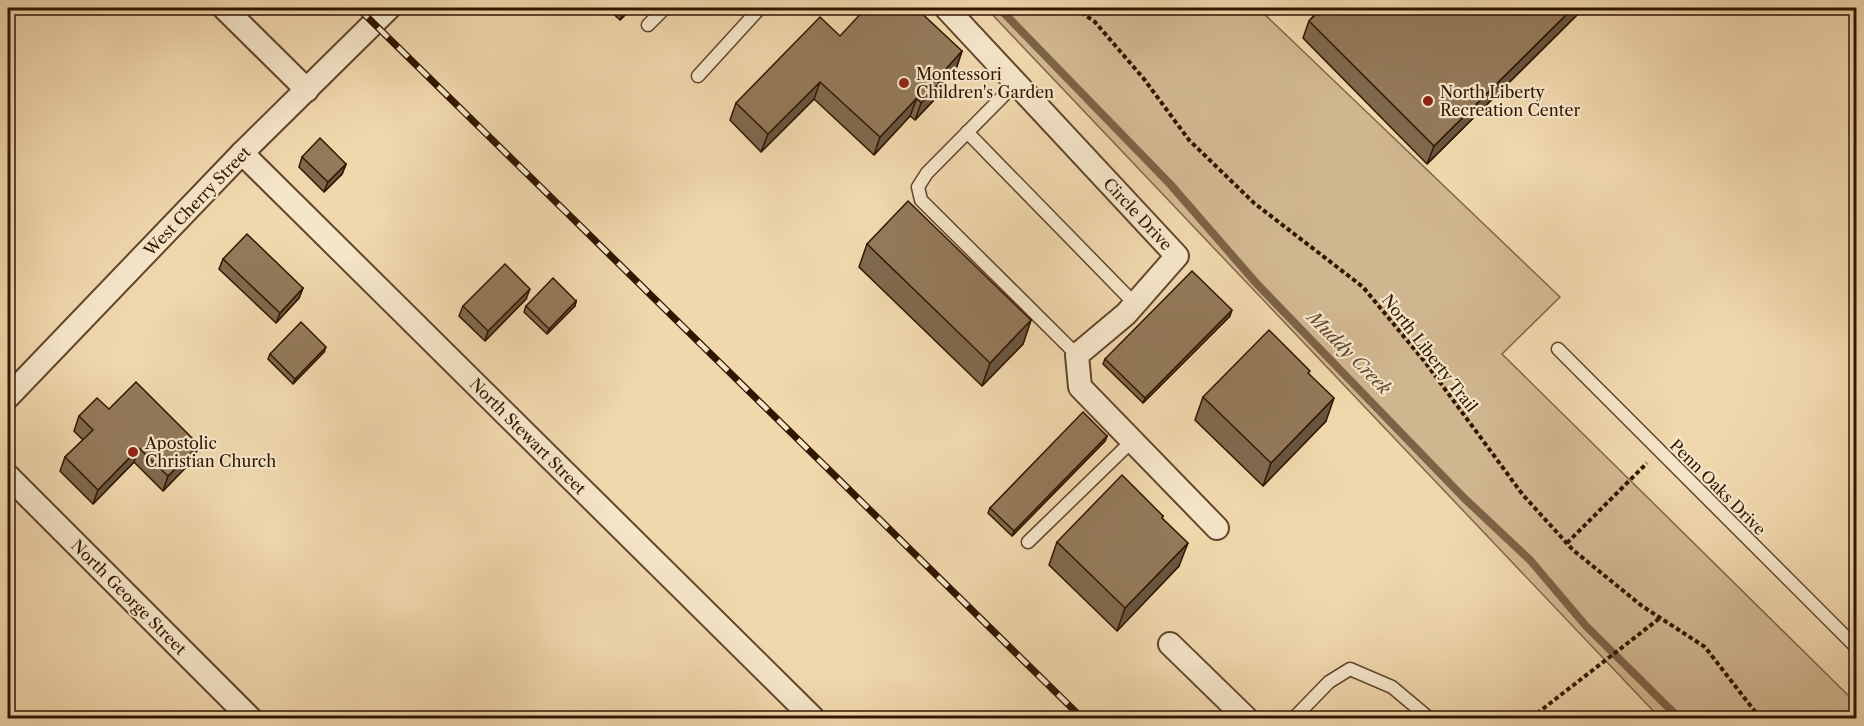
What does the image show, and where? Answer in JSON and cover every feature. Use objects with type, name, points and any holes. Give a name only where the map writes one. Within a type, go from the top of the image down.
[{"type":"street","points":[[224,8],[307,90]]},
{"type":"street","name":"West Cherry Street","points":[[8,397],[242,153],[389,8]]},
{"type":"street","name":"Circle Drive","points":[[946,8],[1177,256],[1135,304],[1077,355]]},
{"type":"street","name":"North Stewart Street","points":[[242,153],[813,718]]},
{"type":"street","points":[[1077,355],[1080,387],[1217,528]]},
{"type":"street","name":"North George Street","points":[[8,476],[250,718]]},
{"type":"street","points":[[1170,644],[1246,718]]},
{"type":"lane","points":[[648,25],[665,8]]},
{"type":"lane","points":[[698,76],[760,8]]},
{"type":"lane","points":[[1016,83],[927,173],[918,187],[921,200],[1077,355]]},
{"type":"lane","points":[[968,132],[1135,304]]},
{"type":"lane","name":"Penn Oaks Drive","points":[[1558,349],[1857,648]]},
{"type":"lane","points":[[1028,542],[1132,441]]},
{"type":"lane","points":[[1294,718],[1329,682],[1350,669],[1392,687],[1429,718]]},
{"type":"path","name":"North Liberty Trail","points":[[1075,8],[1095,22],[1144,80],[1189,140],[1246,195],[1363,287],[1425,362],[1522,495],[1567,543],[1642,606],[1705,647],[1760,718]]},
{"type":"path","points":[[1567,543],[1659,451]]},
{"type":"path","points":[[1531,718],[1660,618]]},
{"type":"shaded area","points":[[986,8],[1258,8],[1560,297],[1502,354],[1856,703],[1856,706],[1844,718],[1660,718]]},
{"type":"building","points":[[866,8],[916,8],[962,51],[936,80],[939,83],[921,103],[917,98],[880,137],[820,82],[768,134],[736,103],[820,17],[840,36]]},
{"type":"building","name":"North Liberty Recreation Center","points":[[1322,8],[1573,8],[1434,146],[1309,21]]},
{"type":"building","points":[[320,138],[346,164],[328,182],[302,157]]},
{"type":"building","points":[[908,201],[1031,320],[990,363],[867,244]]},
{"type":"building","points":[[247,234],[303,288],[280,313],[223,259]]},
{"type":"building","points":[[505,264],[530,289],[488,331],[463,306]]},
{"type":"building","points":[[1192,271],[1232,310],[1145,398],[1105,359]]},
{"type":"building","points":[[553,278],[576,301],[549,329],[526,306]]},
{"type":"building","points":[[301,322],[326,347],[295,379],[270,354]]},
{"type":"building","points":[[1269,330],[1334,398],[1271,463],[1203,397]]},
{"type":"building","name":"Apostolic Christian Church","points":[[136,382],[199,445],[168,476],[139,448],[98,490],[65,457],[93,430],[79,416],[97,398],[109,409]]},
{"type":"building","points":[[1083,412],[1107,436],[1014,531],[990,508]]},
{"type":"building","points":[[1122,475],[1188,543],[1125,608],[1057,542]]},
{"type":"waterway","name":"Muddy Creek","points":[[999,8],[1170,184],[1257,284],[1464,498],[1530,560],[1586,626],[1679,718]]},
{"type":"railway","points":[[358,8],[1082,718]]},
{"type":"place","name":"Montessori Children's Garden","points":[[904,83]]},
{"type":"place","name":"North Liberty Recreation Center","points":[[1428,101]]},
{"type":"place","name":"Apostolic Christian Church","points":[[133,452]]}]
